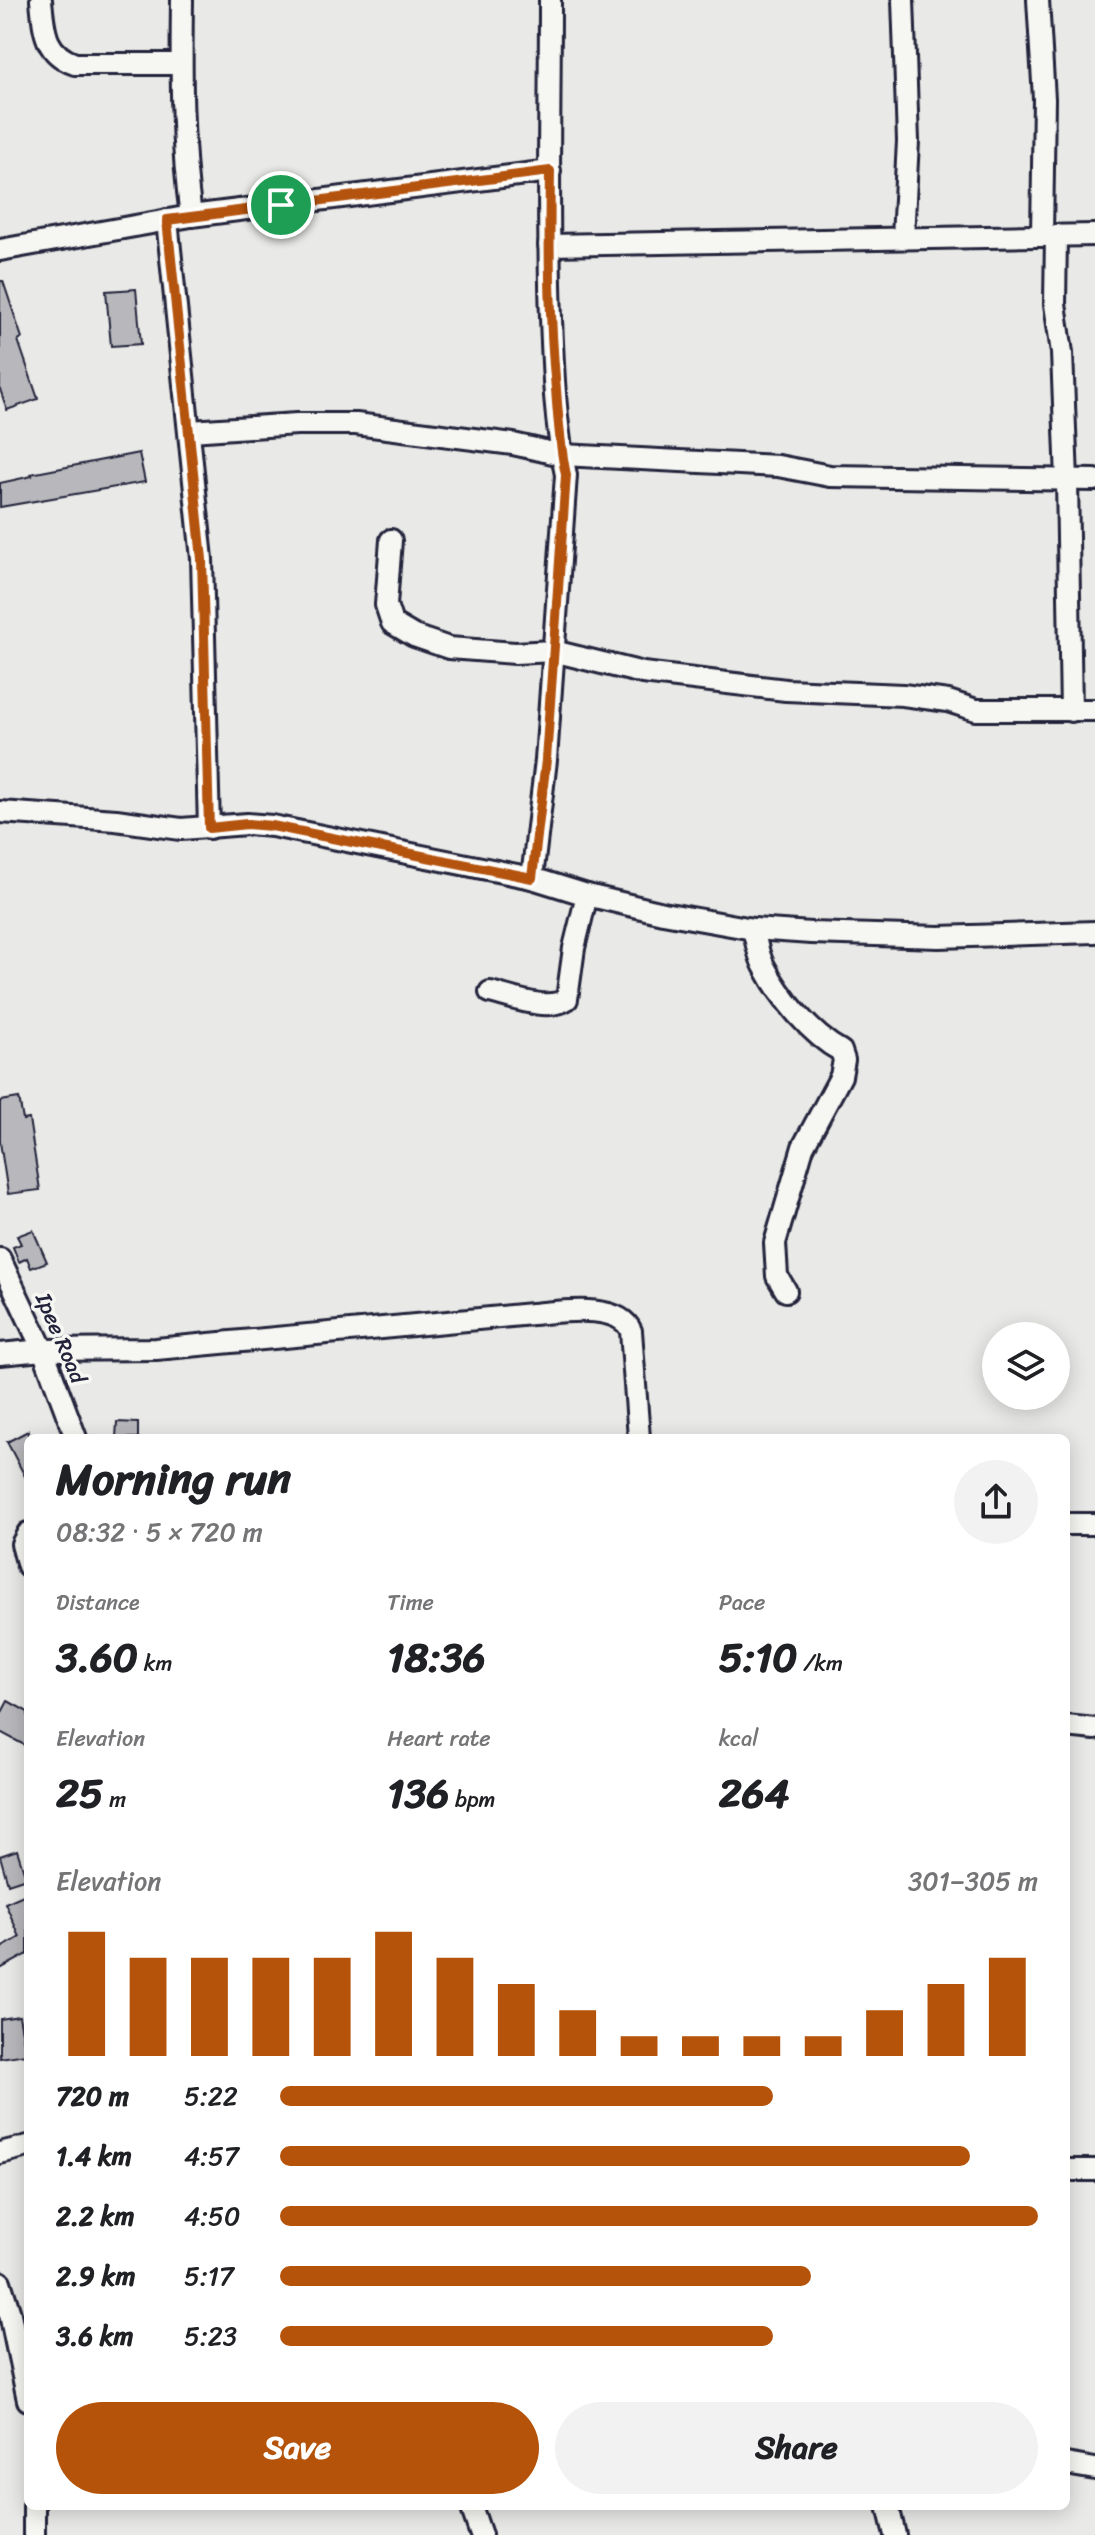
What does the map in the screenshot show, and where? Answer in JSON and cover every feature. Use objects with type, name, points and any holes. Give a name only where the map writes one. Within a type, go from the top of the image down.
[{"type":"street","points":[[41,0],[51,49],[59,58],[75,64],[181,64]]},
{"type":"street","points":[[182,0],[185,171],[191,216]]},
{"type":"street","points":[[532,878],[546,760],[566,475],[553,358],[549,245],[550,0]]},
{"type":"street","points":[[903,0],[908,141],[903,238]]},
{"type":"street","points":[[1038,0],[1049,236],[1062,353],[1071,711]]},
{"type":"street","points":[[0,250],[191,216],[550,171]]},
{"type":"street","points":[[167,220],[202,559],[209,828]]},
{"type":"street","points":[[549,245],[1095,235]]},
{"type":"street","points":[[190,431],[297,424],[356,424],[513,444],[562,455],[778,466],[830,476],[1095,480]]},
{"type":"street","points":[[391,540],[386,605],[392,623],[414,636],[449,648],[490,652],[553,651],[643,673],[786,690],[903,695],[948,701],[976,710],[1095,710]]},
{"type":"street","points":[[0,812],[116,820],[181,829],[247,824],[272,826],[532,878],[663,913],[753,929],[939,937],[1095,932]]},
{"type":"street","points":[[490,992],[555,1004],[567,999],[578,929],[587,895]]},
{"type":"street","points":[[753,929],[763,965],[791,1007],[821,1040],[841,1051],[844,1060],[841,1076],[803,1147],[775,1243],[777,1276],[786,1291]]},
{"type":"street","name":"Ipee Road","points":[[0,1259],[43,1350],[74,1434]]},
{"type":"street","points":[[0,1354],[43,1350],[156,1349],[544,1313],[581,1311],[619,1315],[631,1331],[639,1434]]},
{"type":"street","points":[[1070,1524],[1095,1524]]},
{"type":"street","points":[[1070,1726],[1095,1729]]},
{"type":"street","points":[[0,2153],[24,2147]]},
{"type":"street","points":[[1070,2170],[1095,2170]]},
{"type":"street","points":[[0,2282],[24,2381]]},
{"type":"street","points":[[1070,2465],[1095,2469]]},
{"type":"street","points":[[477,2510],[481,2535]]},
{"type":"street","points":[[889,2510],[895,2535]]},
{"type":"street","points":[[34,2520],[50,2535]]},
{"type":"building","points":[[0,281],[3,281],[22,338],[18,340],[38,399],[7,410],[0,389]]},
{"type":"building","points":[[136,289],[141,344],[111,346],[106,291]]},
{"type":"building","points":[[139,453],[145,482],[0,507],[0,483]]},
{"type":"building","points":[[19,1098],[23,1120],[29,1119],[40,1190],[8,1194],[0,1142],[0,1101]]},
{"type":"building","points":[[33,1230],[47,1262],[31,1268],[27,1258],[19,1262],[13,1247],[21,1244],[17,1236]]},
{"type":"building","points":[[117,1422],[138,1423],[138,1434],[116,1434]]},
{"type":"building","points":[[28,1431],[24,1434],[24,1474],[7,1442]]},
{"type":"building","points":[[8,1701],[24,1710],[24,1745],[0,1732],[0,1716]]},
{"type":"building","points":[[17,1850],[24,1879],[8,1884],[0,1856]]},
{"type":"building","points":[[24,1895],[24,1956],[0,1969],[0,1949],[20,1937],[5,1903]]},
{"type":"building","points":[[19,2016],[24,2054],[0,2058],[0,2019]]},
{"type":"route","points":[[550,171],[553,358],[566,475],[546,760],[532,878],[305,831],[247,824],[209,828],[202,559],[167,220],[281,205],[550,171]]}]
